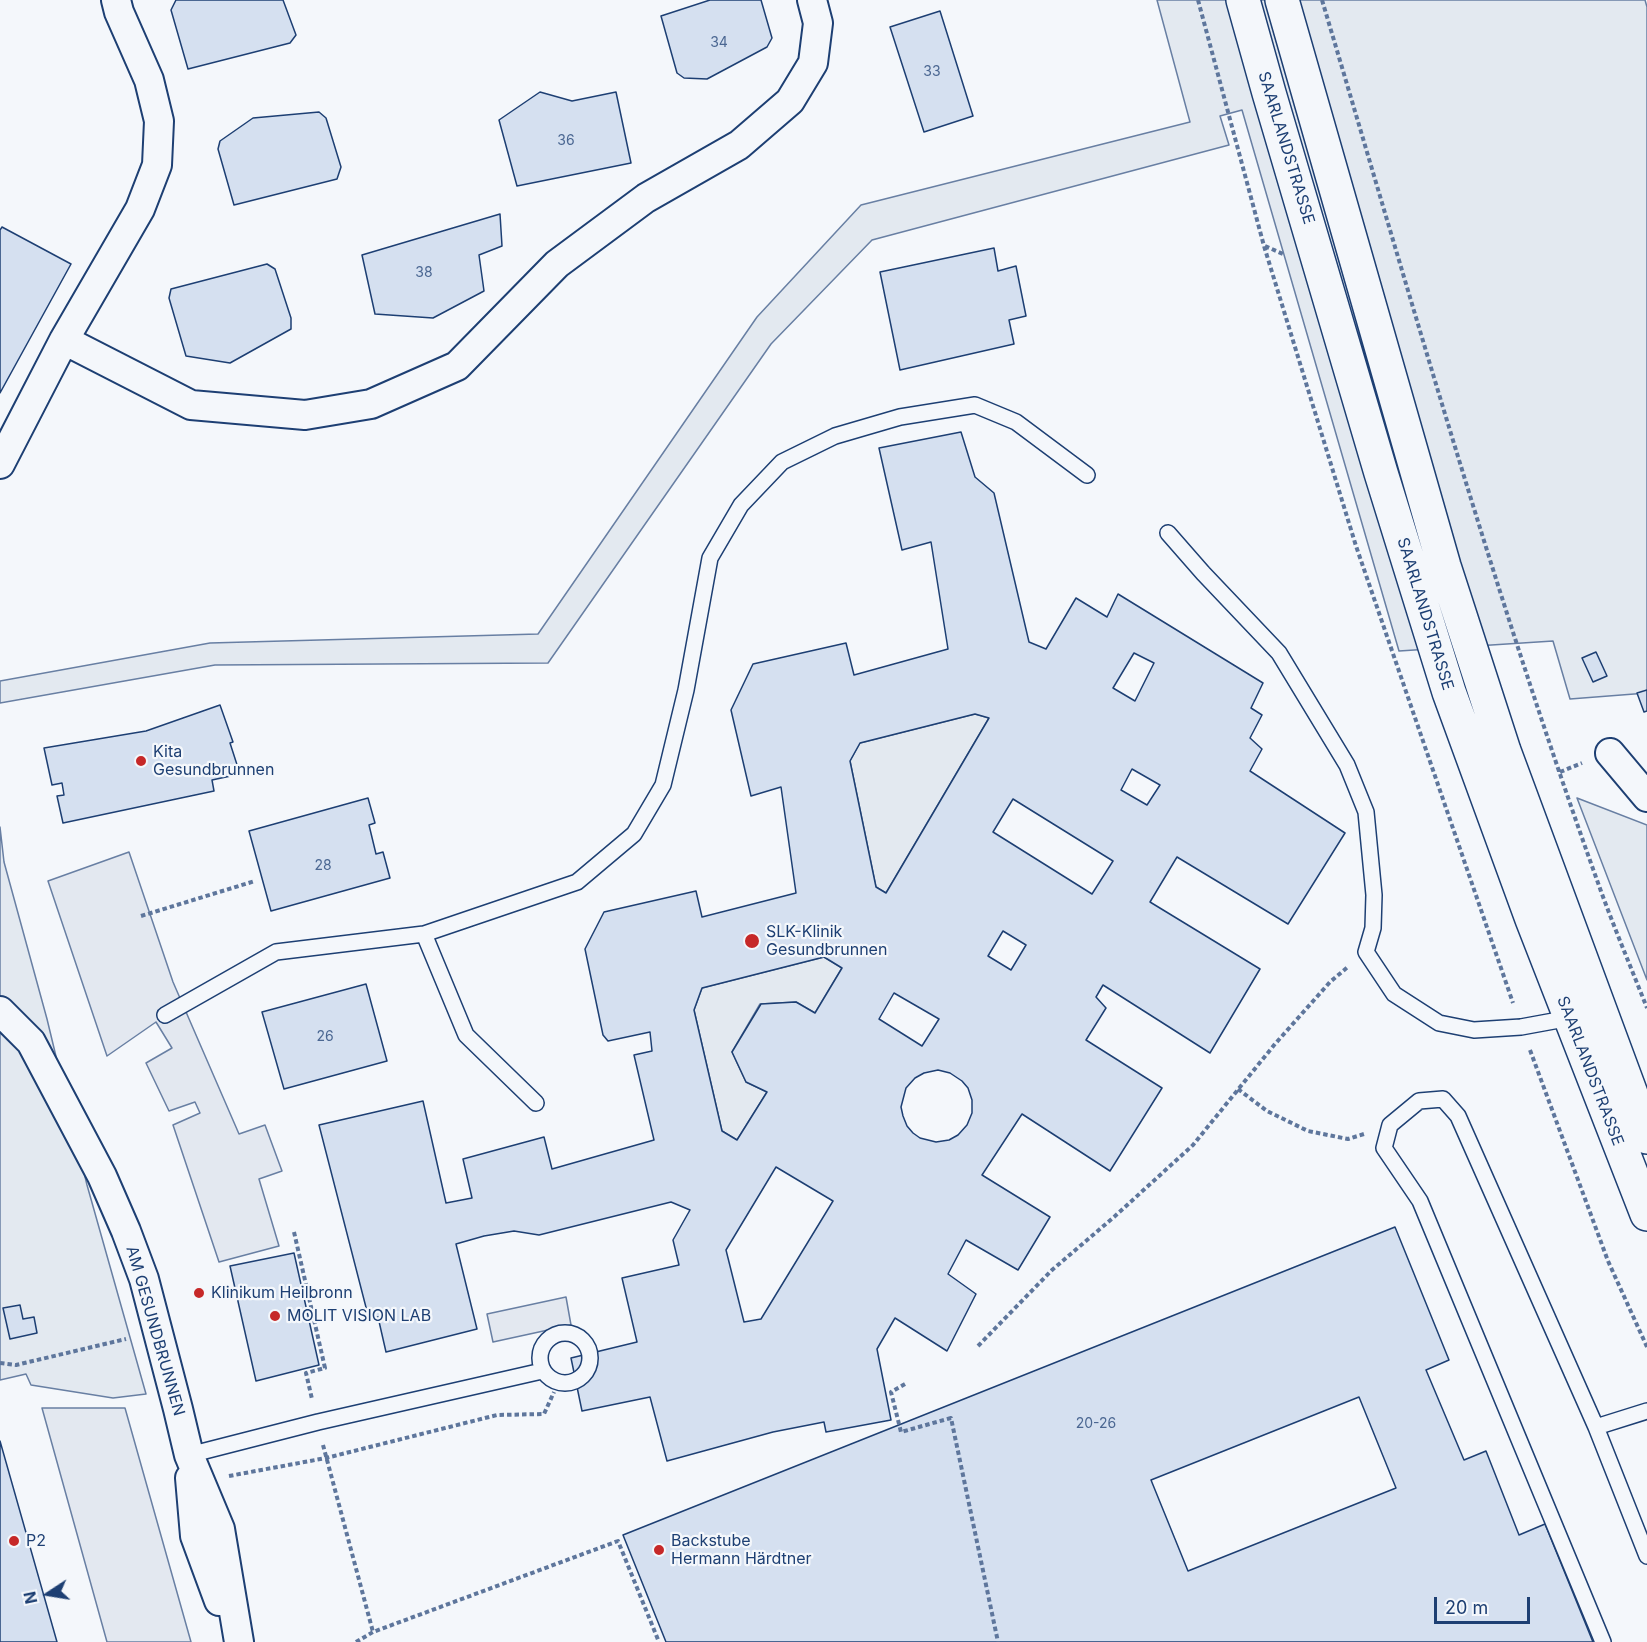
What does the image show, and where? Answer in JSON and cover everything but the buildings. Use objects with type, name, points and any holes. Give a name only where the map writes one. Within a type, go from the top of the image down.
[{"type":"main road","name":"SAARLANDSTRASSE","points":[[1243,0],[1381,473],[1449,692],[1532,919],[1647,1214]]},
{"type":"main road","name":"SAARLANDSTRASSE","points":[[1282,0],[1444,566],[1503,751],[1647,1137]]},
{"type":"street","points":[[0,464],[64,340],[140,209],[157,165],[159,121],[149,80],[119,12],[116,0]]},
{"type":"street","points":[[64,340],[191,405],[304,415],[371,404],[457,366],[557,264],[646,198],[740,146],[790,102],[813,63],[818,23],[812,0]]},
{"type":"street","points":[[1610,753],[1647,797]]},
{"type":"street","name":"AM GESUNDBRUNNEN","points":[[0,1011],[31,1041],[102,1176],[126,1231],[144,1279],[189,1455],[220,1529],[237,1642]]},
{"type":"lane","points":[[165,1015],[276,952],[424,934],[577,882],[634,834],[663,785],[686,690],[710,558],[741,506],[782,462],[835,436],[900,417],[975,405],[1016,422],[1087,475]]},
{"type":"lane","points":[[1168,533],[1279,654],[1347,765],[1366,812],[1374,895],[1373,928],[1366,952],[1394,993],[1439,1023],[1474,1030],[1521,1027],[1570,1018]]},
{"type":"lane","points":[[424,934],[466,1035],[536,1103]]},
{"type":"lane","points":[[1603,1642],[1420,1201],[1384,1148],[1390,1125],[1419,1101],[1443,1099],[1458,1116],[1596,1426],[1647,1556]]},
{"type":"lane","points":[[563,1332],[578,1336],[589,1350],[590,1363],[579,1380],[557,1383],[542,1371],[539,1362],[540,1351],[545,1341],[557,1334],[563,1332]]},
{"type":"lane","points":[[189,1455],[318,1422],[542,1371]]},
{"type":"lane","points":[[1596,1426],[1647,1411]]},
{"type":"path","points":[[1198,0],[1264,246],[1356,546],[1521,1027],[1608,1261],[1647,1347]]},
{"type":"path","points":[[1322,0],[1444,411],[1523,666],[1603,896],[1647,1008]]},
{"type":"path","points":[[141,916],[255,881]]},
{"type":"path","points":[[978,1347],[1052,1270],[1193,1145],[1330,982],[1366,952]]},
{"type":"path","points":[[1238,1089],[1267,1111],[1308,1131],[1348,1139],[1390,1125]]},
{"type":"path","points":[[294,1232],[326,1368],[306,1373],[326,1458],[373,1632]]},
{"type":"path","points":[[0,1364],[16,1365],[126,1339]]},
{"type":"path","points":[[230,1486],[228,1476],[326,1458],[497,1415],[544,1414],[557,1383]]},
{"type":"path","points":[[905,1384],[891,1392],[902,1432],[951,1418],[998,1642]]},
{"type":"path","points":[[356,1642],[373,1632],[618,1541],[659,1642]]},
{"type":"shaded area","points":[[1157,0],[1645,0],[1647,7],[1647,693],[1570,699],[1553,641],[1399,651],[1242,110],[1220,116],[1229,145],[872,240],[771,344],[548,663],[215,665],[0,703],[0,681],[210,643],[538,634],[757,317],[861,205],[1190,122]]},
{"type":"shaded area","points":[[975,714],[989,718],[886,893],[876,887],[850,761],[860,743]]},
{"type":"shaded area","points":[[1577,798],[1647,825],[1647,980]]},
{"type":"shaded area","points":[[0,827],[4,862],[47,1019],[87,1185],[146,1394],[113,1398],[31,1385],[26,1374],[0,1380]]},
{"type":"shaded area","points":[[129,852],[173,982],[239,1134],[265,1125],[282,1171],[259,1179],[279,1246],[219,1262],[173,1125],[200,1113],[195,1102],[169,1111],[146,1063],[172,1048],[156,1022],[107,1056],[48,881]]},
{"type":"shaded area","points":[[824,957],[842,968],[815,1013],[796,1002],[760,1004],[732,1052],[746,1082],[767,1092],[737,1140],[722,1131],[694,1010],[702,988]]},
{"type":"shaded area","points":[[566,1297],[571,1325],[493,1342],[487,1314]]},
{"type":"shaded area","points":[[42,1408],[125,1408],[191,1642],[107,1642]]},
{"type":"place","name":"Kita Gesundbrunnen","points":[[141,761]]},
{"type":"place","name":"SLK-Klinik Gesundbrunnen","points":[[752,941]]},
{"type":"place","name":"Klinikum Heilbronn","points":[[199,1293]]},
{"type":"place","name":"MOLIT VISION LAB","points":[[275,1316]]},
{"type":"place","name":"P2","points":[[14,1541]]},
{"type":"place","name":"Backstube Hermann Härdtner","points":[[659,1550]]}]
